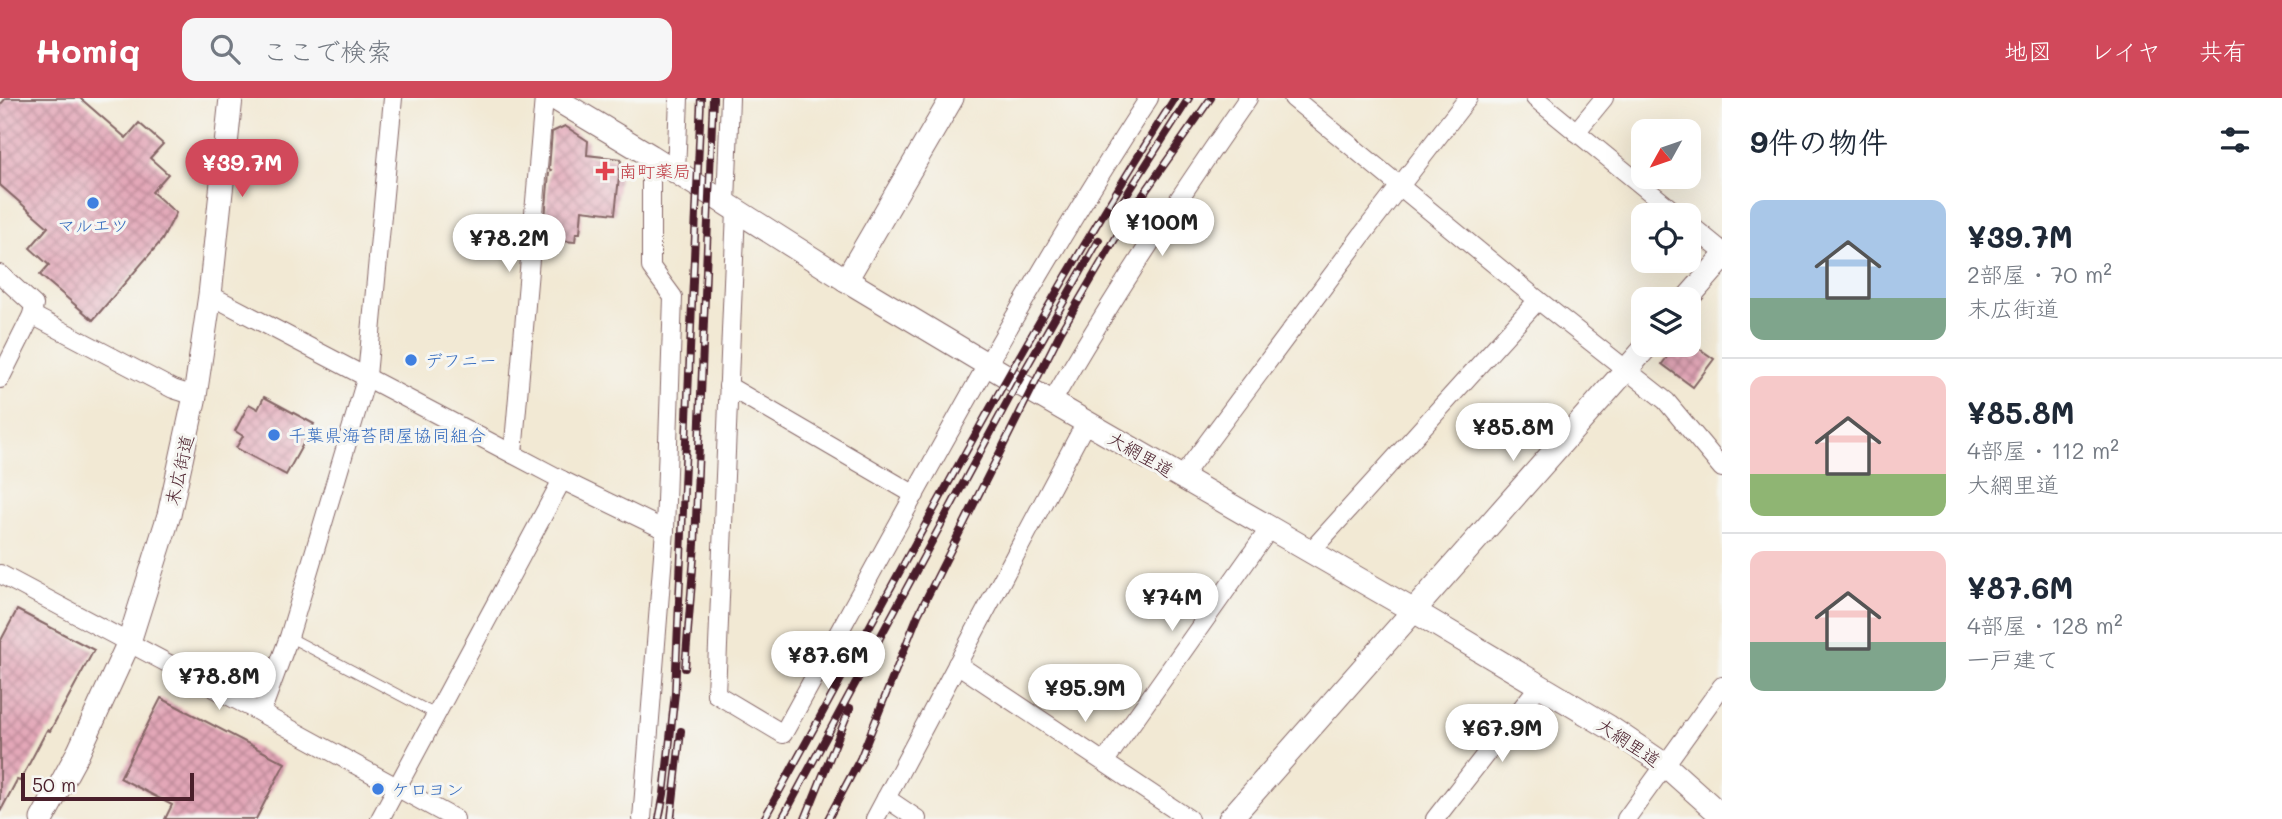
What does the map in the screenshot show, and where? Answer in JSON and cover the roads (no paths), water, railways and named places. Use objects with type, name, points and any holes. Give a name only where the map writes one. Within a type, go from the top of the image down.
[{"type":"street","name":"末広街道","points":[[42,819],[79,751],[129,642],[169,515],[195,396],[210,295],[231,98]]},
{"type":"street","points":[[261,713],[289,637],[367,376],[393,98]]},
{"type":"street","points":[[513,454],[544,98]]},
{"type":"street","name":"大網里道","points":[[554,98],[846,280],[1609,727],[1665,765],[1722,816]]},
{"type":"street","points":[[676,172],[679,98]]},
{"type":"street","points":[[730,98],[728,386],[716,694],[783,734],[987,364],[1085,196],[1149,98]]},
{"type":"street","points":[[846,280],[952,98]]},
{"type":"street","points":[[1052,402],[1090,336],[1167,215],[1248,98]]},
{"type":"street","points":[[1293,98],[1676,412],[1722,468]]},
{"type":"street","points":[[1181,478],[1468,98]]},
{"type":"street","points":[[1535,98],[1663,203]]},
{"type":"street","points":[[1576,132],[1604,98]]},
{"type":"street","points":[[642,819],[665,530],[673,297],[651,267],[651,156]]},
{"type":"street","points":[[1701,234],[1722,251]]},
{"type":"street","points":[[1698,287],[1722,259]]},
{"type":"street","points":[[0,274],[34,305],[0,379]]},
{"type":"street","points":[[210,295],[562,480],[665,530]]},
{"type":"street","points":[[1310,552],[1538,300]]},
{"type":"street","points":[[32,314],[173,389],[195,396]]},
{"type":"street","points":[[1230,819],[1637,357]]},
{"type":"street","points":[[728,386],[915,495]]},
{"type":"street","points":[[875,819],[1086,422]]},
{"type":"street","points":[[380,819],[562,480]]},
{"type":"street","points":[[1105,761],[1270,528]]},
{"type":"street","points":[[0,574],[455,819]]},
{"type":"street","points":[[957,664],[1189,819]]},
{"type":"street","points":[[1435,819],[1539,686]]},
{"type":"street","points":[[1626,819],[1722,686]]},
{"type":"street","points":[[886,798],[917,819]]},
{"type":"lane","points":[[289,637],[436,715]]},
{"type":"railway","points":[[659,819],[675,693],[701,98]]},
{"type":"railway","points":[[685,668],[695,544],[713,98]]},
{"type":"railway","points":[[764,819],[1015,365],[1175,98]]},
{"type":"railway","points":[[1117,210],[1189,98]]},
{"type":"railway","points":[[828,819],[860,759],[918,615],[1061,331],[1131,212],[1211,98]]},
{"type":"railway","points":[[782,819],[1018,382],[1099,240]]},
{"type":"railway","points":[[805,819],[850,708]]},
{"type":"railway","points":[[671,819],[681,731]]},
{"type":"place","name":"南町薬局","points":[[605,171]]},
{"type":"place","name":"マルエツ","points":[[93,203]]},
{"type":"place","name":"デフニー","points":[[411,360]]},
{"type":"place","name":"千葉県海苔問屋協同組合","points":[[274,435]]},
{"type":"place","name":"ケロヨン","points":[[378,789]]}]
